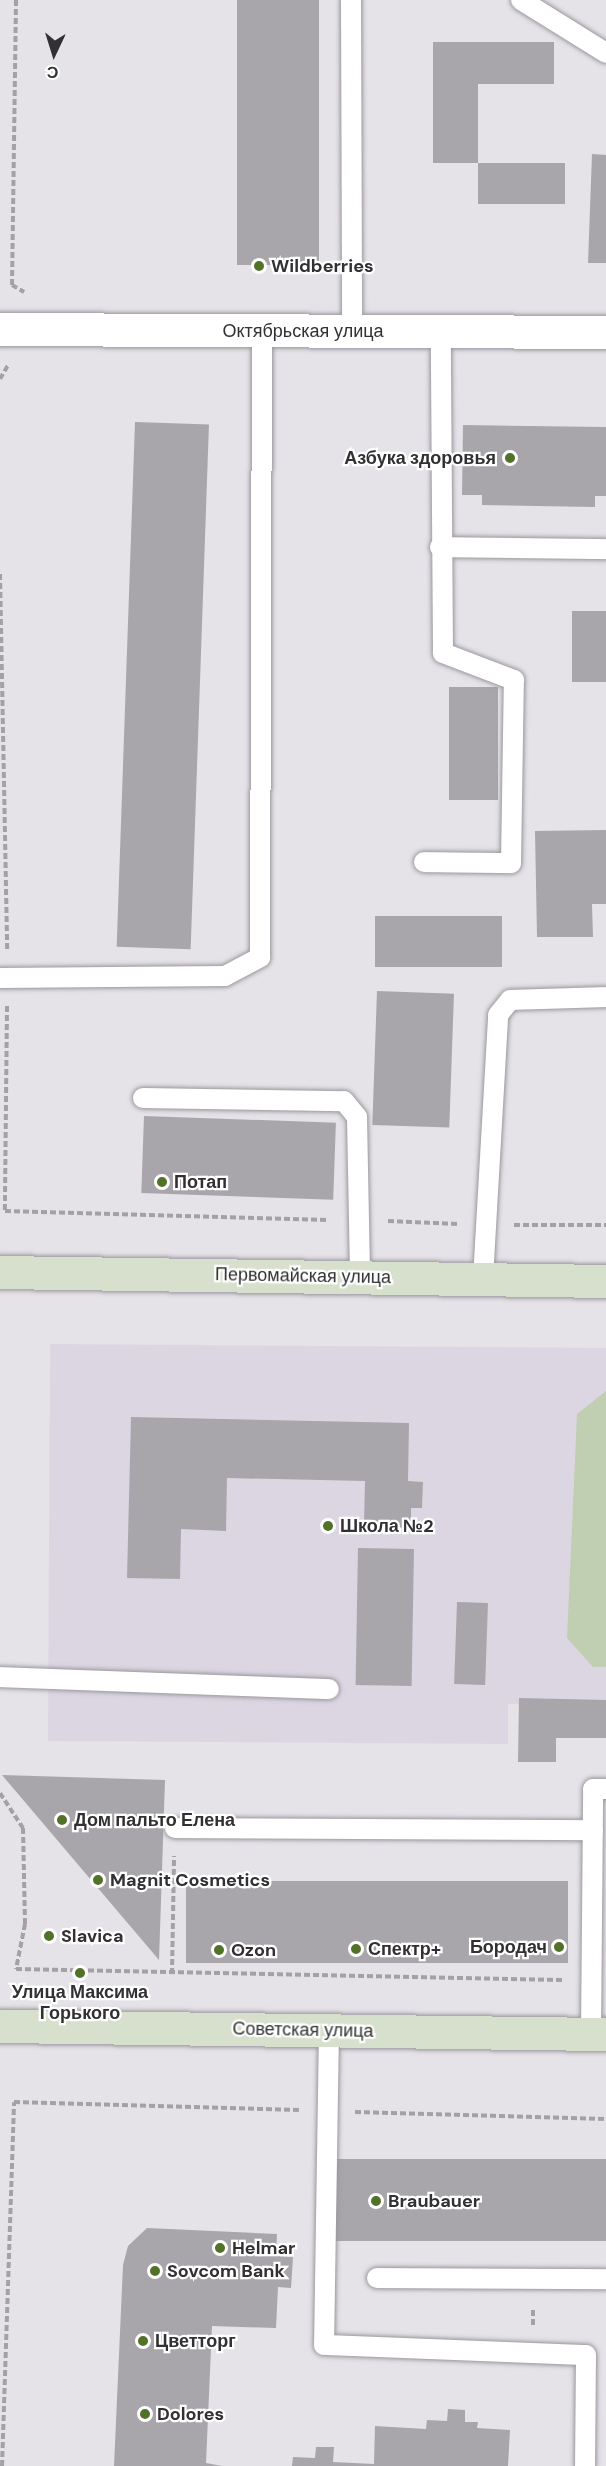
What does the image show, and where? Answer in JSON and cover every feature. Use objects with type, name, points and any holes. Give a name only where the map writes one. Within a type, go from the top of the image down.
[{"type":"main road","name":"Первомайская улица","points":[[0,1272],[606,1281]]},
{"type":"main road","name":"Советская улица","points":[[0,2026],[598,2034]]},
{"type":"street","name":"Октябрьская улица","points":[[0,329],[606,332]]},
{"type":"lane","points":[[351,0],[352,331]]},
{"type":"lane","points":[[521,0],[606,53]]},
{"type":"lane","points":[[4,978],[225,976],[260,957],[262,330]]},
{"type":"lane","points":[[423,862],[511,863],[514,680],[443,653],[440,547],[441,331]]},
{"type":"lane","points":[[440,547],[606,549]]},
{"type":"lane","points":[[483,1279],[483,1225],[498,1015],[510,1000],[606,997]]},
{"type":"lane","points":[[143,1098],[344,1101],[357,1117],[362,1220],[360,1277]]},
{"type":"lane","points":[[0,1677],[329,1689]]},
{"type":"lane","points":[[598,2034],[591,1980],[593,1789],[606,1789]]},
{"type":"lane","points":[[175,1828],[593,1830]]},
{"type":"lane","points":[[329,2030],[324,2345],[586,2355],[585,2466]]},
{"type":"lane","points":[[377,2278],[606,2279]]},
{"type":"path","points":[[16,0],[12,285],[28,294]]},
{"type":"path","points":[[0,574],[5,1211],[483,1225],[606,1225]]},
{"type":"path","points":[[0,1793],[23,1828],[26,1924],[16,1969],[172,1974],[591,1980]]},
{"type":"path","points":[[172,1974],[175,1828]]},
{"type":"path","points":[[2,2466],[14,2102]]},
{"type":"path","points":[[533,2352],[534,2278]]},
{"type":"shaded area","name":"Школа №2","points":[[50,1344],[606,1348],[606,1704],[508,1704],[508,1744],[48,1741]]},
{"type":"green space","points":[[606,1391],[606,1667],[593,1667],[567,1638],[577,1414]]},
{"type":"building","points":[[237,0],[319,0],[319,265],[237,265]]},
{"type":"building","points":[[433,42],[554,42],[554,84],[478,84],[478,163],[433,163]]},
{"type":"building","points":[[592,154],[606,155],[606,263],[588,263]]},
{"type":"building","points":[[478,163],[565,163],[565,204],[478,204]]},
{"type":"building","points":[[135,422],[209,425],[191,949],[117,947]]},
{"type":"building","points":[[463,425],[606,427],[606,496],[595,496],[595,507],[482,505],[482,495],[462,495]]},
{"type":"building","points":[[572,611],[606,611],[606,682],[572,682]]},
{"type":"building","points":[[449,687],[498,687],[498,800],[449,800]]},
{"type":"building","points":[[606,830],[606,904],[592,904],[593,937],[537,937],[535,831]]},
{"type":"building","points":[[375,916],[502,916],[502,967],[375,967]]},
{"type":"building","points":[[377,991],[454,994],[449,1128],[372,1125]]},
{"type":"building","points":[[144,1116],[336,1123],[333,1200],[141,1193]]},
{"type":"building","points":[[131,1417],[409,1423],[408,1481],[423,1482],[422,1508],[411,1508],[411,1528],[364,1526],[365,1481],[227,1478],[226,1531],[181,1529],[180,1579],[127,1578]]},
{"type":"building","points":[[358,1548],[414,1549],[412,1686],[356,1685]]},
{"type":"building","points":[[457,1602],[488,1603],[485,1685],[454,1684]]},
{"type":"building","points":[[519,1698],[606,1700],[606,1738],[556,1738],[556,1762],[518,1762]]},
{"type":"building","points":[[2,1775],[165,1780],[159,1960]]},
{"type":"building","points":[[186,1881],[568,1881],[568,1963],[186,1963]]},
{"type":"building","points":[[335,2159],[606,2159],[606,2241],[335,2241]]},
{"type":"building","points":[[147,2228],[277,2234],[276,2256],[293,2257],[291,2288],[278,2287],[276,2328],[212,2326],[206,2463],[222,2466],[114,2466],[123,2265],[128,2246]]},
{"type":"building","points":[[448,2409],[465,2410],[465,2422],[478,2422],[477,2428],[510,2430],[508,2466],[292,2466],[293,2457],[315,2458],[316,2447],[334,2447],[333,2462],[374,2464],[375,2426],[426,2429],[427,2420],[447,2421]]},
{"type":"place","name":"Wildberries","points":[[259,266]]},
{"type":"place","name":"Азбука здоровья","points":[[510,458]]},
{"type":"place","name":"Потап","points":[[162,1182]]},
{"type":"place","name":"Школа №2","points":[[328,1526]]},
{"type":"place","name":"Дом пальто Елена","points":[[62,1820]]},
{"type":"place","name":"Magnit Cosmetics","points":[[98,1880]]},
{"type":"place","name":"Slavica","points":[[49,1936]]},
{"type":"place","name":"Бородач","points":[[559,1947]]},
{"type":"place","name":"Спектр+","points":[[356,1949]]},
{"type":"place","name":"Ozon","points":[[219,1950]]},
{"type":"place","name":"Улица Максима Горького","points":[[80,1973]]},
{"type":"place","name":"Braubauer","points":[[376,2201]]},
{"type":"place","name":"Helmar","points":[[220,2248]]},
{"type":"place","name":"Sovcom Bank","points":[[155,2271]]},
{"type":"place","name":"Цветторг","points":[[143,2341]]},
{"type":"place","name":"Dolores","points":[[145,2414]]}]
